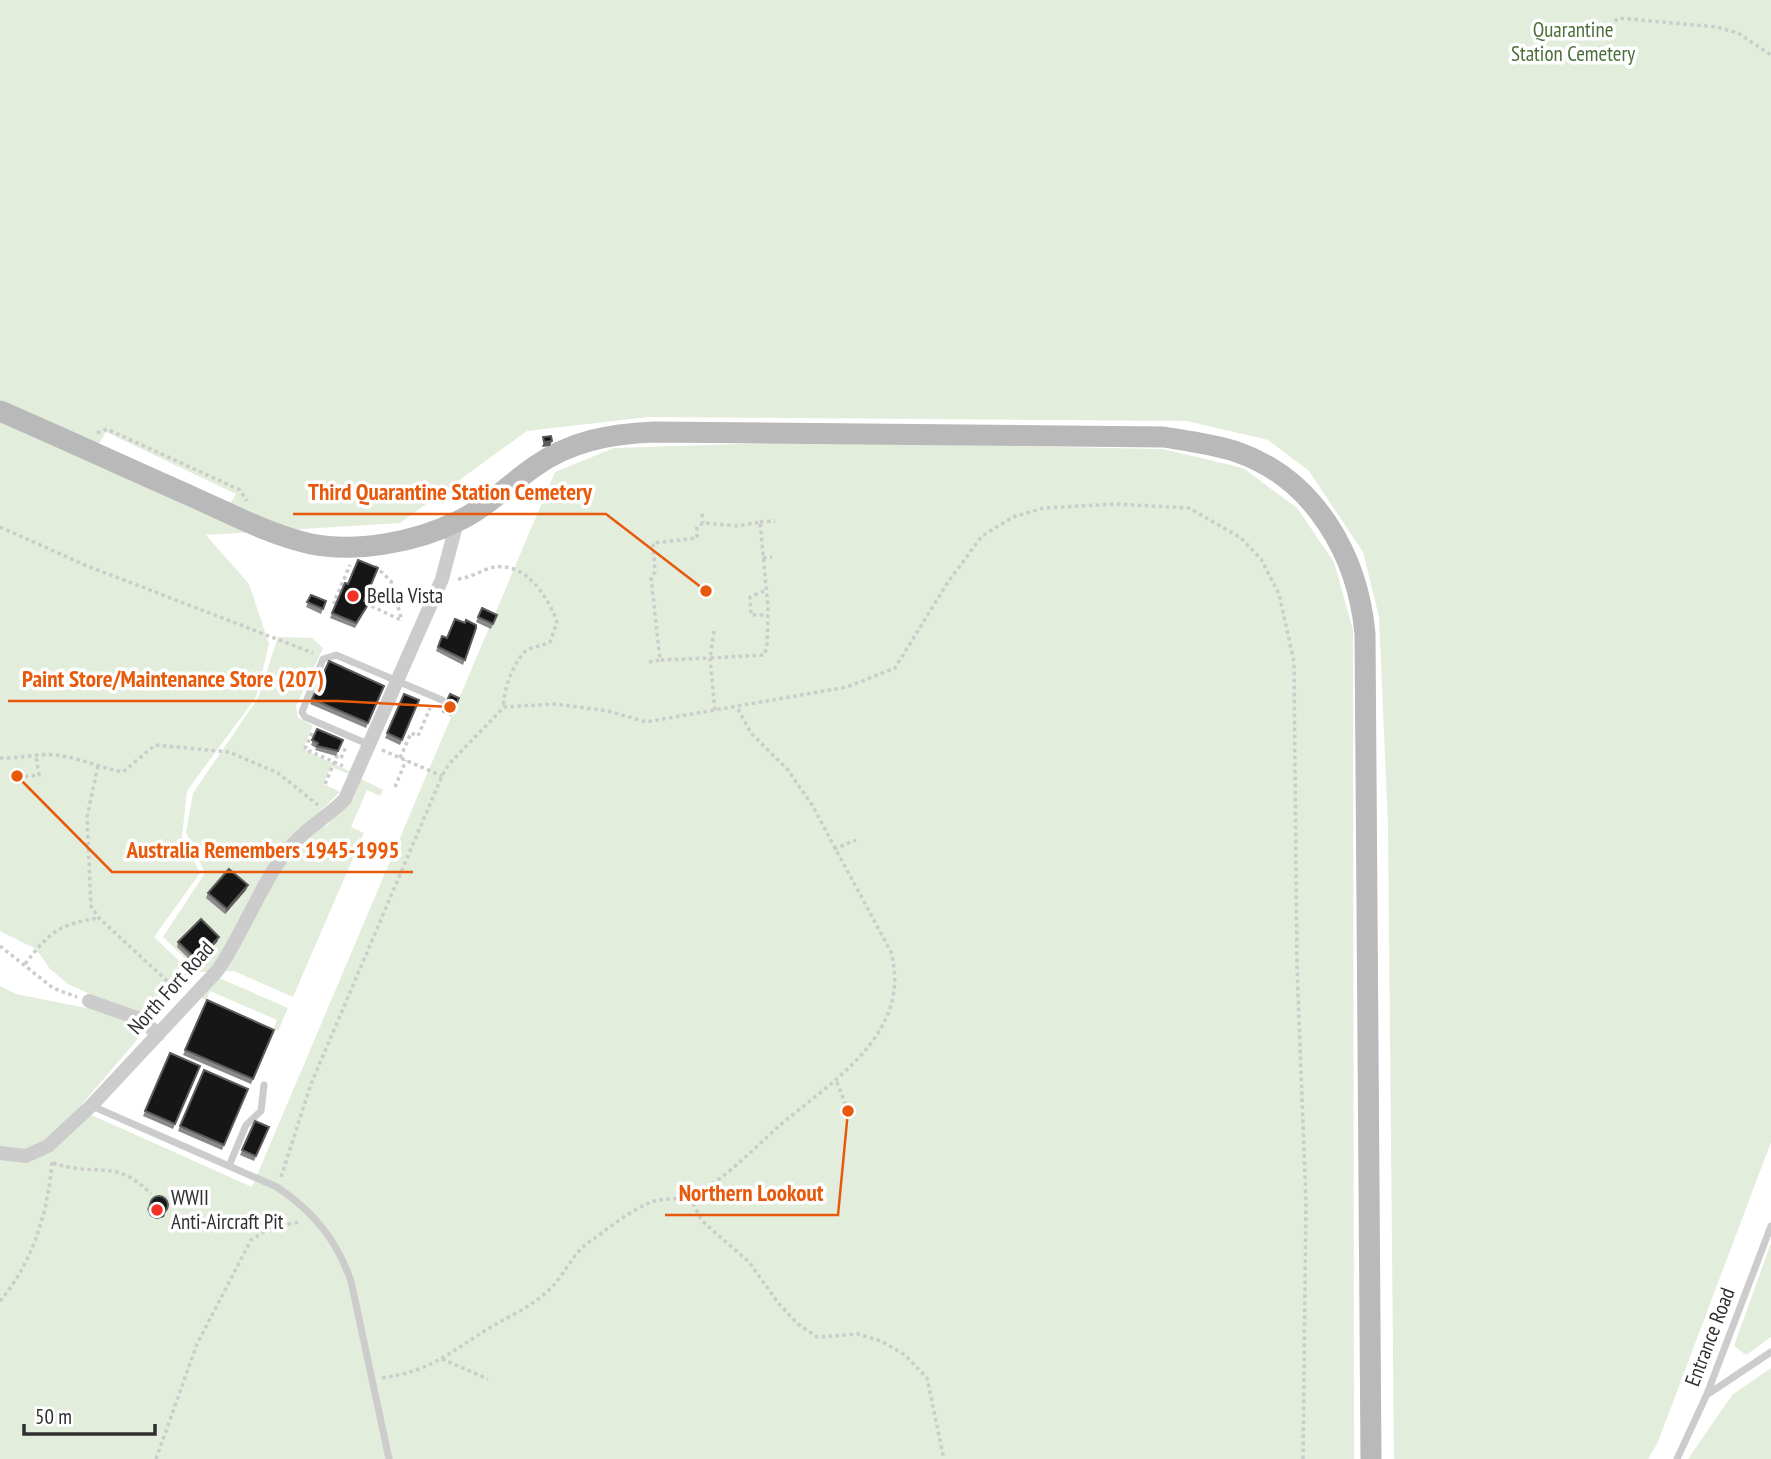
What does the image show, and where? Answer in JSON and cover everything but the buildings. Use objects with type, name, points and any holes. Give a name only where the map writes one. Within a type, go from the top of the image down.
[{"type":"street","points":[[0,411],[262,528],[314,544],[394,542],[457,522],[557,453],[580,443],[615,434],[654,432],[1163,437],[1206,443],[1239,452],[1284,477],[1318,510],[1349,558],[1363,610],[1371,1459]]},
{"type":"street","name":"North Fort Road","points":[[0,1153],[26,1156],[48,1146],[92,1105],[190,1001],[234,947],[295,841],[330,816],[345,799],[442,579],[457,522]]},
{"type":"street","points":[[89,1001],[143,1020],[158,1035]]},
{"type":"lane","points":[[370,745],[305,717],[302,712],[323,659],[336,654],[439,698]]},
{"type":"lane","points":[[229,1166],[246,1125],[261,1111],[264,1085]]},
{"type":"lane","points":[[92,1105],[277,1187],[316,1219],[341,1254],[351,1281],[389,1459]]},
{"type":"lane","name":"Entrance Road","points":[[1677,1459],[1707,1394],[1771,1226]]},
{"type":"lane","points":[[1707,1394],[1771,1352]]},
{"type":"path","points":[[1609,47],[1609,28],[1618,18],[1717,27],[1738,33],[1771,55]]},
{"type":"path","points":[[277,1187],[311,1084],[442,776],[450,763],[504,707],[556,704],[608,711],[646,722],[847,687],[895,668],[948,582],[982,536],[1013,517],[1044,508],[1115,504],[1189,508],[1241,538],[1261,559],[1279,594],[1288,626],[1296,700],[1297,967],[1306,1201],[1303,1459]]},
{"type":"path","points":[[702,514],[703,523]]},
{"type":"path","points":[[660,660],[651,578],[655,572],[653,543],[697,538],[697,527],[703,523],[738,526],[775,521]]},
{"type":"path","points":[[649,662],[764,655],[767,647],[768,615],[760,522]]},
{"type":"path","points":[[0,527],[85,565],[274,640],[304,648],[323,659]]},
{"type":"path","points":[[764,558],[772,557]]},
{"type":"path","points":[[350,564],[360,564]]},
{"type":"path","points":[[369,565],[377,566],[391,581],[402,621]]},
{"type":"path","points":[[442,579],[463,579],[497,567],[510,570],[530,577],[554,615],[557,629],[550,642],[529,649],[519,656],[501,697],[504,707]]},
{"type":"path","points":[[764,591],[750,597],[751,615],[768,615]]},
{"type":"path","points":[[365,603],[420,629]]},
{"type":"path","points":[[714,631],[710,658],[715,711]]},
{"type":"path","points":[[400,758],[411,733],[418,736],[439,698]]},
{"type":"path","points":[[373,1379],[406,1375],[442,1359],[547,1292],[565,1273],[580,1248],[624,1218],[652,1202],[690,1197],[734,1169],[780,1125],[837,1082],[859,1059],[891,1009],[897,974],[891,952],[812,805],[788,770],[751,733],[737,707]]},
{"type":"path","points":[[311,737],[305,749],[358,773]]},
{"type":"path","points":[[0,758],[36,756],[83,759],[123,772],[155,745],[229,752],[278,773],[330,816]]},
{"type":"path","points":[[370,745],[442,776]]},
{"type":"path","points":[[325,784],[337,756],[341,758],[346,747]]},
{"type":"path","points":[[18,768],[22,777],[38,775],[36,756]]},
{"type":"path","points":[[395,787],[406,760]]},
{"type":"path","points":[[98,766],[87,817],[92,906],[99,918],[190,1001]]},
{"type":"path","points":[[834,849],[856,840]]},
{"type":"path","points":[[25,964],[45,937],[80,920],[99,918]]},
{"type":"path","points":[[0,946],[53,988],[89,1001]]},
{"type":"path","points":[[837,1082],[848,1111]]},
{"type":"path","points":[[0,1301],[18,1280],[35,1247],[53,1163],[48,1146]]},
{"type":"path","points":[[53,1163],[69,1168],[120,1171],[136,1178],[151,1194]]},
{"type":"path","points":[[690,1197],[702,1221],[749,1262],[779,1304],[798,1324],[817,1338],[858,1334],[881,1341],[905,1355],[927,1378],[944,1459]]},
{"type":"path","points":[[156,1459],[198,1344],[251,1240],[272,1227],[316,1219]]},
{"type":"path","points":[[442,1359],[488,1379]]},
{"type":"green space","name":"Quarantine Station Cemetery","points":[[0,0],[1771,0],[1771,1142],[1658,1442],[1648,1459],[1394,1459],[1388,825],[1379,617],[1363,552],[1309,471],[1268,440],[1187,421],[648,417],[527,431],[400,523],[206,535],[249,584],[269,644],[256,697],[187,791],[182,837],[200,873],[154,937],[193,974],[78,1109],[252,1187],[555,472],[614,448],[802,442],[1163,449],[1243,468],[1297,508],[1334,562],[1353,630],[1354,1459],[0,1459],[0,986],[16,994],[86,1008],[90,994],[68,984],[50,969],[36,949],[0,931]],"holes":[[[106,432],[236,494],[229,505],[99,444]]]},
{"type":"green space","points":[[278,637],[312,638],[323,648],[296,706],[298,718],[313,726],[303,749],[351,772],[349,774],[331,767],[323,784],[340,792],[311,820],[326,826],[352,800],[361,779],[383,790],[380,796],[367,790],[351,827],[364,833],[293,997],[234,971],[199,972],[163,937],[205,873],[186,833],[193,793],[258,698]]},
{"type":"green space","points":[[219,978],[288,1008],[278,1031],[274,1029],[277,1020],[210,991],[206,1000],[199,997]]},
{"type":"green space","points":[[1771,1243],[1771,1337],[1746,1355],[1734,1346]]},
{"type":"green space","points":[[1771,1368],[1771,1459],[1688,1459],[1732,1395]]},
{"type":"place","name":"Third Quarantine Station Cemetery","points":[[706,591]]},
{"type":"place","name":"Bella Vista","points":[[353,596]]},
{"type":"place","name":"Paint Store/Maintenance Store (207)","points":[[450,707]]},
{"type":"place","name":"Australia Remembers 1945-1995","points":[[17,776]]},
{"type":"place","name":"Northern Lookout","points":[[848,1111]]},
{"type":"place","name":"WWII Anti-Aircraft Pit","points":[[157,1210]]}]
